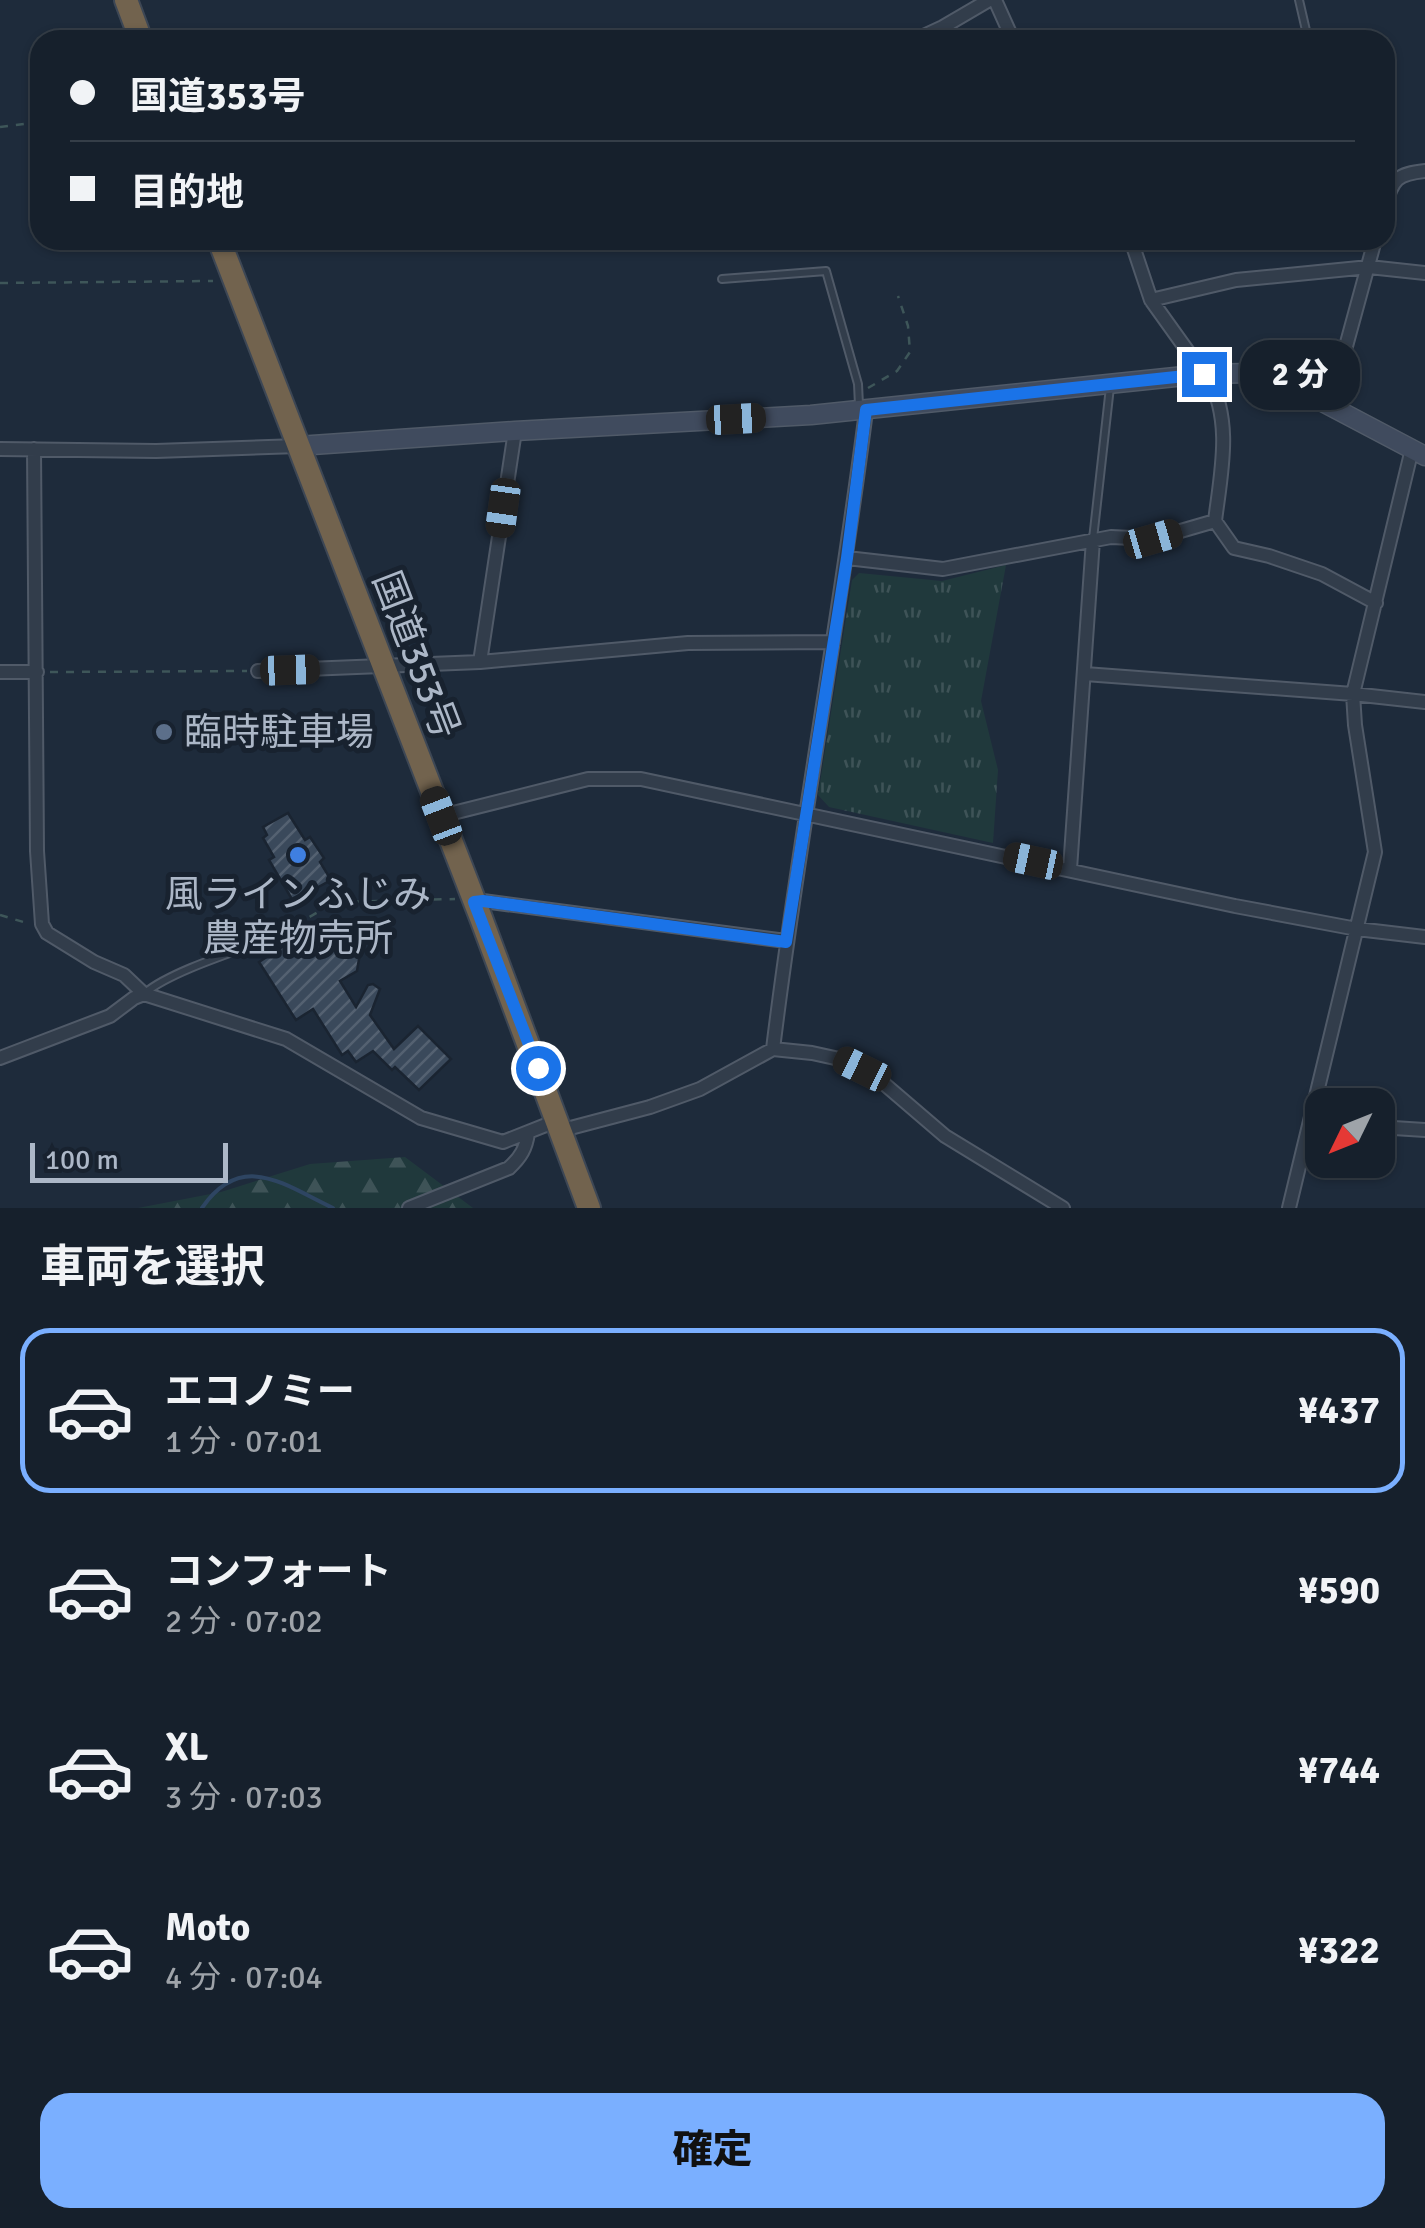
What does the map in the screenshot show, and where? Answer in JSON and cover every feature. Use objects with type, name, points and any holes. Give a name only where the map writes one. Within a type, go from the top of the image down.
[{"type":"highway","points":[[126,0],[137,30]]},
{"type":"highway","name":"国道353号","points":[[222,250],[589,1208]]},
{"type":"street","points":[[937,30],[992,0],[1008,30]]},
{"type":"street","points":[[1395,181],[1405,174],[1425,170]]},
{"type":"street","points":[[1134,250],[1151,300],[1208,376],[1218,399],[1225,440],[1215,521],[1234,548],[1322,574],[1376,603]]},
{"type":"street","points":[[1330,405],[1373,250]]},
{"type":"street","points":[[1151,300],[1236,280],[1369,267],[1425,273]]},
{"type":"street","points":[[0,449],[156,451],[298,446],[862,405],[1204,374],[1277,378],[1418,452],[1352,694],[1375,852],[1323,1088]]},
{"type":"street","points":[[773,1049],[786,942],[847,558],[862,405]]},
{"type":"street","points":[[480,662],[514,431]]},
{"type":"street","points":[[34,449],[37,852],[42,924],[47,933],[94,962],[124,974],[144,994],[286,1040],[422,1118],[503,1142],[650,1106],[700,1089],[773,1049],[844,1060],[882,1082],[945,1136],[1063,1208]]},
{"type":"street","points":[[847,558],[942,569],[1110,537],[1153,539],[1215,521]]},
{"type":"street","points":[[1070,869],[1093,540]]},
{"type":"street","points":[[258,671],[480,662],[688,643],[834,642]]},
{"type":"street","points":[[0,672],[37,672]]},
{"type":"street","points":[[1085,674],[1425,702]]},
{"type":"street","points":[[441,816],[588,779],[641,778],[1235,906],[1425,938]]},
{"type":"street","points":[[472,898],[786,942]]},
{"type":"street","points":[[0,1058],[110,1016],[144,994]]},
{"type":"street","points":[[1395,1129],[1425,1130]]},
{"type":"street","points":[[409,1208],[509,1168],[520,1158],[528,1133]]},
{"type":"street","points":[[1289,1208],[1305,1156]]},
{"type":"lane","points":[[1298,0],[1306,30]]},
{"type":"lane","points":[[722,279],[826,271],[862,405]]},
{"type":"lane","points":[[1093,540],[1110,384]]},
{"type":"lane","points":[[144,994],[153,986],[274,937]]},
{"type":"path","points":[[0,127],[30,123]]},
{"type":"path","points":[[0,283],[234,280]]},
{"type":"path","points":[[862,405],[897,371],[910,352],[908,326],[898,296]]},
{"type":"path","points":[[37,672],[258,671]]},
{"type":"path","points":[[274,937],[335,902],[472,898]]},
{"type":"path","points":[[0,916],[42,924]]},
{"type":"green space","points":[[1006,565],[981,701],[998,770],[993,843],[829,807],[818,795],[852,580],[859,573],[942,581]]},
{"type":"green space","points":[[405,1157],[473,1208],[138,1208],[221,1192],[310,1164]]},
{"type":"building","points":[[288,813],[305,840],[310,837],[324,858],[320,862],[331,880],[293,901],[269,860],[274,857],[263,838],[267,835],[263,827]]},
{"type":"building","points":[[318,920],[324,929],[362,941],[357,971],[340,981],[356,1007],[368,985],[380,989],[370,1015],[394,1049],[418,1026],[451,1059],[419,1090],[373,1051],[356,1062],[348,1051],[342,1055],[313,1009],[296,1020],[259,962]]},
{"type":"waterway","points":[[202,1208],[217,1190],[248,1176],[281,1183],[333,1208]]},
{"type":"place","name":"臨時駐車場","points":[[164,732]]},
{"type":"place","name":"風ラインふじみ 農産物売所","points":[[298,855]]},
{"type":"route","points":[[538,1068],[474,902],[786,942],[847,558],[866,410],[1204,374]]}]
